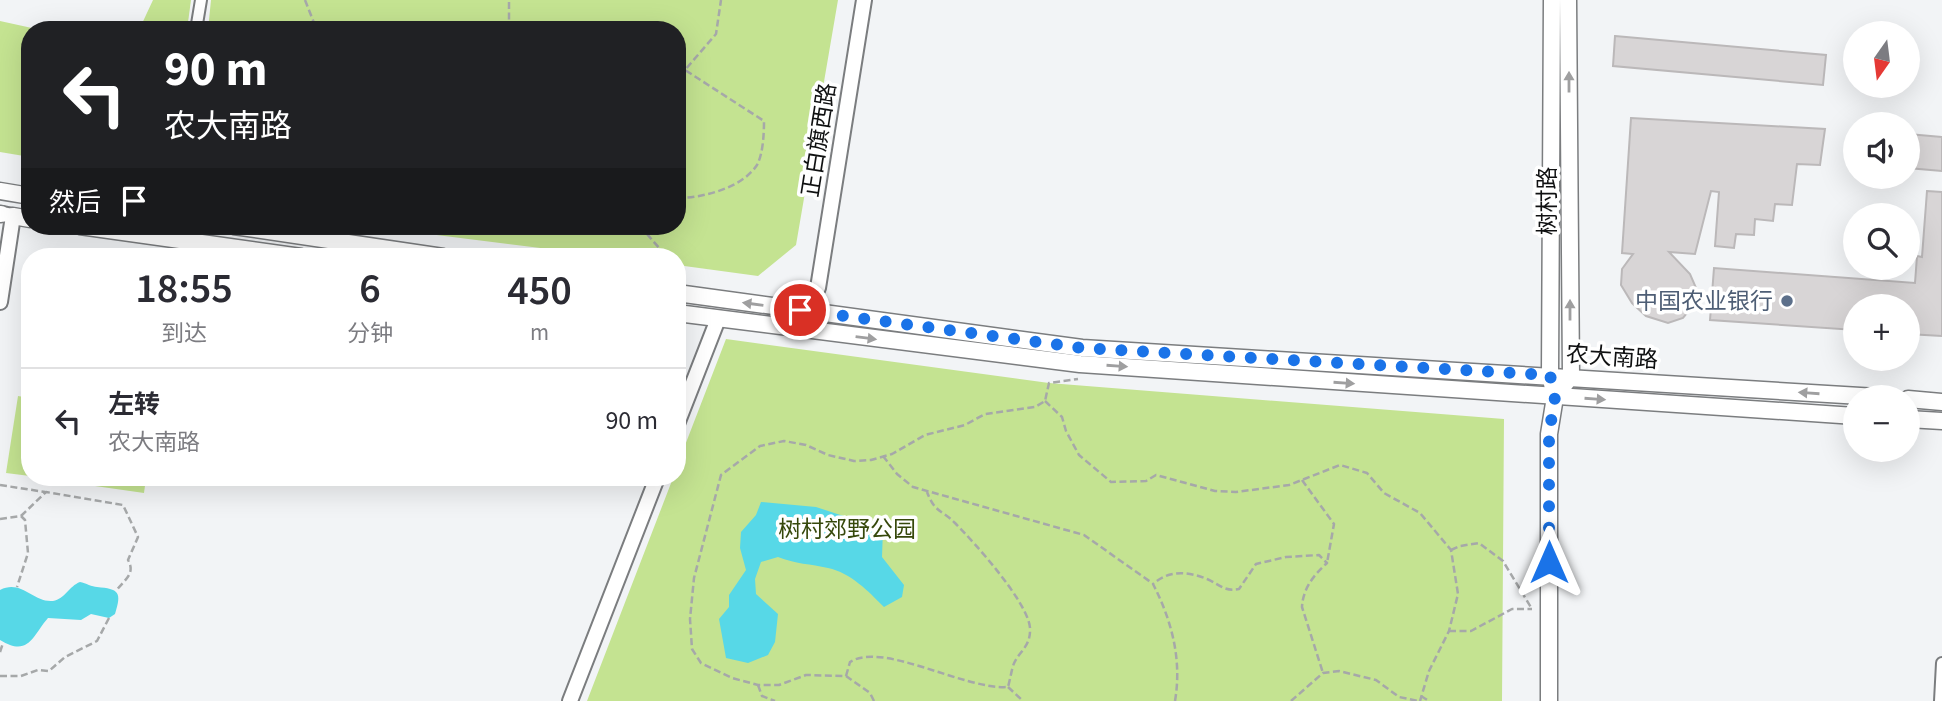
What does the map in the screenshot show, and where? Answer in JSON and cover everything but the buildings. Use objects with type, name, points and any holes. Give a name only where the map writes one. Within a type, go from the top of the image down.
[{"type":"main road","name":"树村路","points":[[1549,701],[1549,434],[1555,397],[1550,375],[1552,0]]},
{"type":"main road","name":"树村路","points":[[1555,397],[1571,376],[1568,0]]},
{"type":"main road","points":[[0,191],[21,194]]},
{"type":"main road","points":[[3,216],[21,218]]},
{"type":"main road","points":[[144,235],[237,248]]},
{"type":"main road","points":[[295,235],[382,248]]},
{"type":"main road","name":"农大南路","points":[[686,293],[1082,348],[1843,395]]},
{"type":"main road","name":"农大南路","points":[[686,314],[1080,364],[1843,415]]},
{"type":"main road","points":[[1920,400],[1942,402]]},
{"type":"main road","points":[[1920,420],[1942,421]]},
{"type":"street","points":[[198,21],[201,0]]},
{"type":"street","name":"正白旗西路","points":[[818,288],[863,0]]},
{"type":"street","points":[[0,302],[3,216]]},
{"type":"street","points":[[686,401],[718,319]]},
{"type":"street","points":[[570,701],[654,486]]},
{"type":"street","points":[[1940,701],[1942,663]]},
{"type":"path","points":[[304,0],[314,21]]},
{"type":"path","points":[[509,0],[509,21]]},
{"type":"path","points":[[686,69],[716,34],[721,0]]},
{"type":"path","points":[[686,71],[764,121],[764,137],[757,165],[733,186],[686,198]]},
{"type":"path","points":[[874,701],[870,693],[846,676],[806,675],[779,685],[758,685],[732,678],[701,663],[692,649],[690,618],[694,578],[721,475],[760,446],[784,441],[854,461],[883,456],[925,435],[965,425],[985,414],[1035,407],[1045,401],[1049,383],[1078,380]]},
{"type":"path","points":[[1045,401],[1062,418],[1079,455],[1111,482],[1146,481],[1156,475],[1215,491],[1236,492],[1269,489],[1340,466],[1367,473],[1384,492],[1420,513],[1451,550],[1458,594],[1449,631],[1419,701],[1399,697],[1376,680],[1339,671],[1323,673],[1291,701]]},
{"type":"path","points":[[883,456],[897,474],[913,487],[1017,514],[1084,535],[1153,584],[1174,637],[1178,669],[1175,701]]},
{"type":"path","points":[[1302,480],[1334,524],[1327,563],[1314,576],[1303,596],[1302,607],[1323,673]]},
{"type":"path","points":[[0,485],[123,505],[138,537],[128,560],[132,567],[131,574],[116,592]]},
{"type":"path","points":[[0,519],[21,516],[46,492]]},
{"type":"path","points":[[927,492],[933,507],[954,522],[987,556],[999,576],[1021,602],[1030,627],[1027,648],[1014,664],[1008,687]]},
{"type":"path","points":[[17,587],[28,553],[24,520],[21,516]]},
{"type":"path","points":[[1451,550],[1479,543],[1503,561],[1508,574],[1532,609]]},
{"type":"path","points":[[1153,584],[1162,576],[1174,572],[1208,579],[1220,589],[1232,590],[1239,589],[1256,564],[1267,560],[1319,555],[1327,563]]},
{"type":"path","points":[[1449,631],[1471,631],[1512,610],[1532,609],[1549,613]]},
{"type":"path","points":[[0,676],[21,676],[38,670],[49,671],[65,657],[97,641],[109,618]]},
{"type":"path","points":[[0,652],[4,643]]},
{"type":"path","points":[[846,676],[850,662],[859,656],[903,661],[948,677],[994,688],[1008,687],[1023,701]]},
{"type":"path","points":[[758,685],[762,696],[775,701]]},
{"type":"path","points":[[1421,696],[1429,701]]},
{"type":"green space","points":[[153,0],[191,0],[188,21],[143,21]]},
{"type":"green space","points":[[211,0],[838,0],[796,245],[758,276],[686,266],[686,248],[541,248],[437,235],[686,235],[686,21],[209,21]]},
{"type":"green space","points":[[0,21],[21,26],[21,156],[0,152]]},
{"type":"green space","name":"树村郊野公园","points":[[726,339],[1049,383],[1504,419],[1502,701],[587,701],[670,486],[686,486],[686,443]]},
{"type":"green space","points":[[18,396],[21,396],[21,475],[6,473]]},
{"type":"green space","points":[[95,486],[145,486],[144,493]]},
{"type":"water","points":[[761,502],[816,507],[883,529],[882,557],[904,585],[902,597],[884,607],[859,583],[836,570],[778,557],[761,562],[755,579],[756,594],[778,614],[775,642],[768,655],[748,663],[726,658],[719,619],[729,607],[729,595],[746,570],[740,548],[741,532],[756,515]]},
{"type":"water","points":[[80,582],[117,593],[115,614],[109,618],[91,614],[81,620],[48,618],[34,637],[24,645],[18,647],[0,640],[0,590],[15,587],[39,599],[53,601],[61,598]]},
{"type":"place","name":"中国农业银行","points":[[1787,301]]},
{"type":"route","points":[[800,310],[1082,348],[1550,375],[1555,397],[1549,434],[1549,562]]}]
